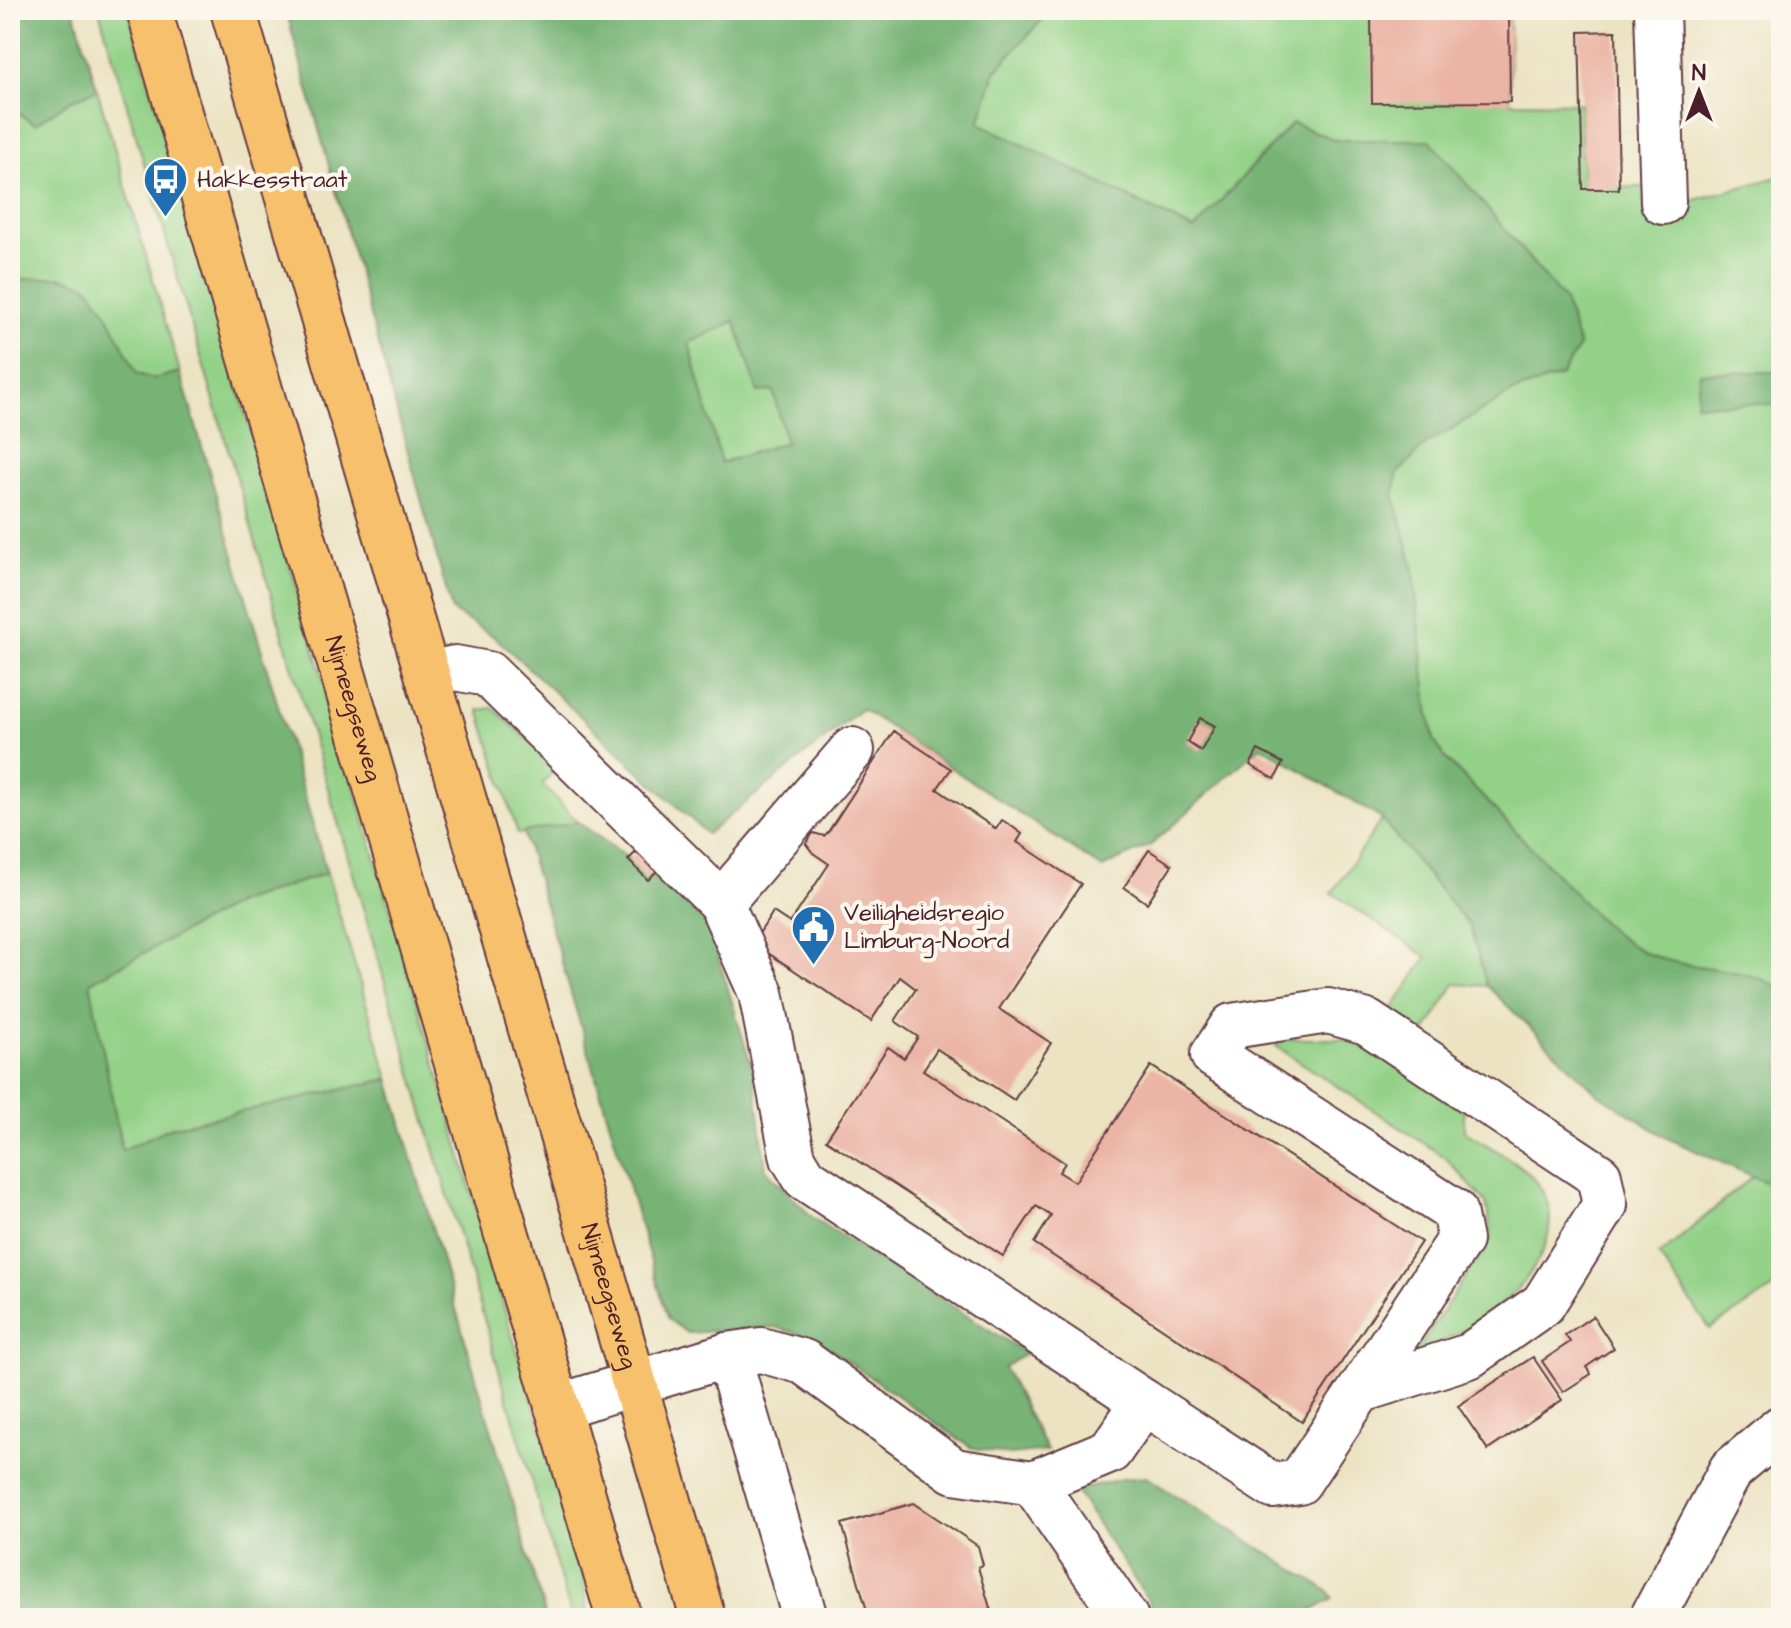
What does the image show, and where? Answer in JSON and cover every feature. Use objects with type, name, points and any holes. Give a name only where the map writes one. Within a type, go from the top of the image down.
[{"type":"main road","name":"Nijmeegseweg","points":[[149,10],[619,1618]]},
{"type":"main road","name":"Nijmeegseweg","points":[[233,10],[703,1618]]},
{"type":"street","points":[[1657,10],[1663,202]]},
{"type":"street","points":[[428,674],[455,668],[488,674],[721,903],[761,993],[793,1158],[805,1178],[1273,1486],[1299,1482],[1460,1240],[1454,1211],[1213,1055],[1232,1026],[1328,1011],[1367,1022],[1599,1176],[1605,1205],[1543,1304],[1469,1356],[1362,1390]]},
{"type":"street","points":[[721,903],[852,750]]},
{"type":"street","points":[[634,1384],[728,1355],[761,1350],[804,1362],[954,1471],[1033,1483],[1110,1451],[1144,1402]]},
{"type":"street","points":[[728,1355],[805,1618]]},
{"type":"street","name":"Nijmeegseweg","points":[[557,1407],[634,1384]]},
{"type":"street","points":[[1652,1618],[1731,1470],[1781,1428]]},
{"type":"street","points":[[1033,1483],[1126,1618]]},
{"type":"green space","points":[[10,10],[74,10],[97,89],[72,100],[35,124],[10,107]]},
{"type":"green space","points":[[99,10],[128,10],[511,1332],[580,1555],[588,1618],[572,1618]]},
{"type":"green space","points":[[286,10],[1051,10],[995,71],[979,123],[1194,230],[1292,123],[1336,140],[1430,140],[1564,300],[1579,346],[1561,376],[1513,392],[1426,444],[1397,474],[1394,495],[1413,566],[1434,740],[1445,758],[1621,939],[1662,959],[1748,975],[1781,988],[1781,1189],[1667,1138],[1597,1093],[1487,986],[1470,927],[1382,819],[1261,746],[1151,845],[1102,868],[862,709],[707,834],[496,638],[452,611]],"holes":[[[735,321],[758,392],[773,391],[786,442],[721,463],[689,343]]]},
{"type":"green space","points":[[1051,10],[1509,10],[1510,102],[1580,103],[1583,188],[1645,187],[1646,219],[1694,200],[1781,176],[1781,372],[1700,373],[1696,403],[1781,404],[1781,988],[1748,975],[1662,959],[1621,939],[1445,758],[1434,740],[1413,566],[1394,495],[1397,474],[1426,444],[1513,392],[1561,376],[1564,300],[1430,141],[1336,140],[1292,123],[1195,230],[979,123],[995,71]]},
{"type":"green space","points":[[97,89],[180,372],[154,379],[137,374],[123,349],[16,280],[10,280],[10,107],[35,124],[72,100]]},
{"type":"green space","points":[[60,277],[87,285],[104,308],[137,374],[154,379],[180,372],[327,873],[239,902],[90,982],[122,1150],[172,1127],[389,1079],[546,1618],[10,1618],[10,280]]},
{"type":"green space","points":[[735,321],[758,391],[773,391],[786,442],[721,463],[688,343]]},
{"type":"green space","points":[[1781,372],[1781,404],[1696,404],[1700,373]]},
{"type":"green space","points":[[493,708],[558,766],[542,784],[578,822],[518,834],[479,710]]},
{"type":"green space","points":[[1382,819],[1470,927],[1487,986],[1455,984],[1424,1034],[1390,1013],[1427,957],[1332,893]]},
{"type":"green space","points":[[578,822],[705,914],[754,1074],[766,1170],[813,1218],[1026,1353],[1004,1368],[1047,1451],[1009,1455],[970,1447],[819,1341],[776,1327],[687,1333],[668,1319],[523,832]]},
{"type":"green space","points":[[327,873],[389,1079],[172,1127],[122,1151],[89,982],[239,902]]},
{"type":"green space","points":[[1280,1039],[1344,1039],[1366,1047],[1464,1111],[1464,1131],[1512,1161],[1535,1180],[1550,1216],[1548,1234],[1533,1268],[1508,1299],[1466,1328],[1418,1355],[1416,1352],[1492,1236],[1486,1203],[1446,1158],[1276,1046]]},
{"type":"green space","points":[[1753,1176],[1781,1189],[1781,1283],[1710,1329],[1659,1256]]},
{"type":"green space","points":[[1146,1477],[1328,1591],[1333,1599],[1298,1618],[1160,1618],[1075,1490]]},
{"type":"building","points":[[1386,10],[1422,10],[1422,15],[1509,14],[1510,102],[1372,103],[1371,16],[1386,16]]},
{"type":"building","points":[[1616,31],[1619,189],[1583,189],[1579,32]]},
{"type":"building","points":[[1200,718],[1215,726],[1201,751],[1187,742]]},
{"type":"building","points":[[894,731],[951,769],[937,789],[996,829],[1002,820],[1010,825],[1022,834],[1017,842],[1081,884],[999,1009],[1051,1043],[1014,1100],[937,1049],[923,1070],[1065,1163],[1059,1172],[1075,1182],[1151,1066],[1421,1242],[1302,1422],[1034,1243],[1051,1216],[1036,1206],[1003,1256],[826,1140],[888,1047],[904,1058],[918,1037],[895,1021],[916,989],[900,977],[871,1021],[753,943],[773,912],[790,923],[829,864],[806,844],[813,833],[824,836],[828,832]]},
{"type":"building","points":[[1258,750],[1283,763],[1275,779],[1250,765]]},
{"type":"building","points":[[638,850],[658,870],[648,880],[628,860]]},
{"type":"building","points":[[1149,850],[1172,865],[1147,903],[1124,887]]},
{"type":"building","points":[[1593,1316],[1614,1348],[1586,1367],[1591,1374],[1563,1392],[1542,1361],[1570,1342],[1565,1335]]},
{"type":"building","points":[[1533,1357],[1562,1400],[1488,1450],[1458,1406]]},
{"type":"building","points":[[914,1503],[978,1546],[983,1565],[978,1567],[993,1618],[869,1618],[842,1524]]},
{"type":"place","name":"Hakkesstraat","points":[[166,219]]},
{"type":"place","name":"Veiligheidsregio Limburg-Noord","points":[[813,966]]}]
